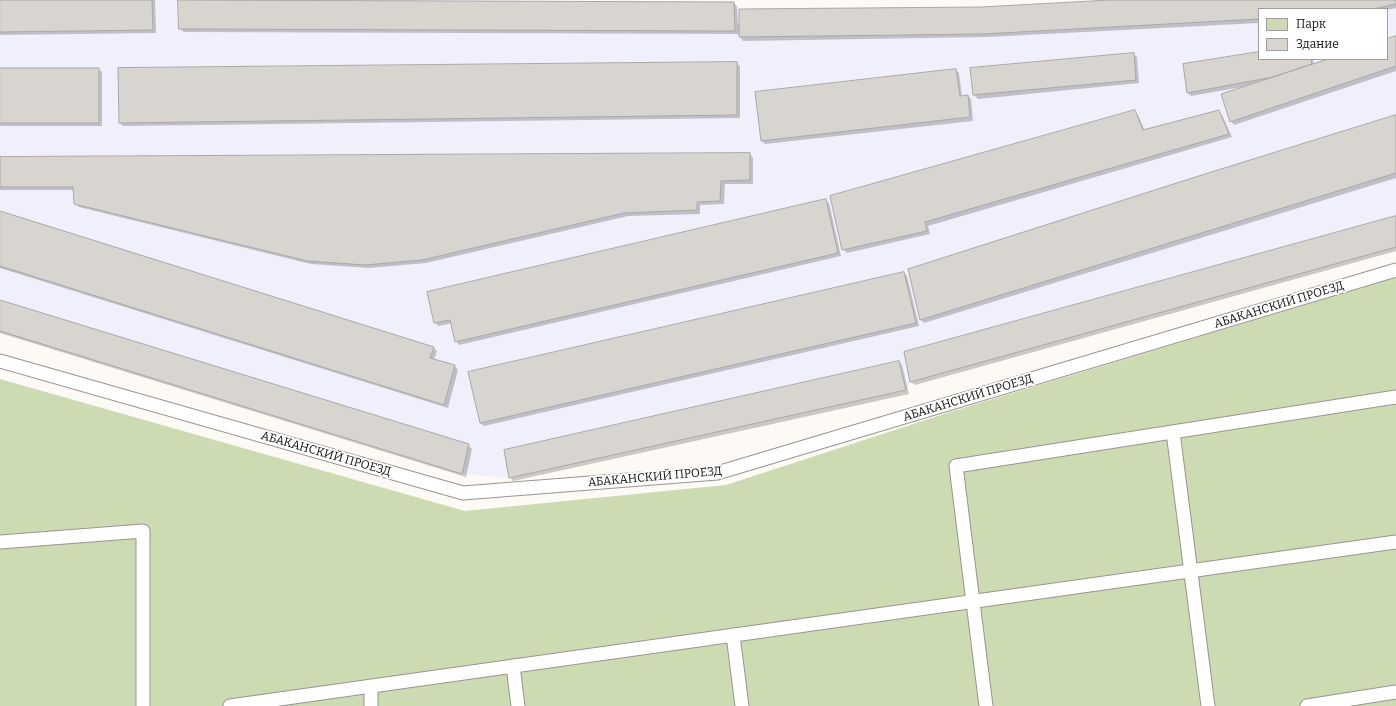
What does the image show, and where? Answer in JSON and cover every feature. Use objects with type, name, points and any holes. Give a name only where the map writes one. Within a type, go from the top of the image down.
[{"type":"lane","name":"АБАКАНСКИЙ ПРОЕЗД","points":[[0,361],[463,493],[717,474],[1396,270]]},
{"type":"lane","points":[[986,706],[956,466],[1396,398]]},
{"type":"lane","points":[[1173,432],[1208,706]]},
{"type":"lane","points":[[0,542],[144,531],[143,706]]},
{"type":"lane","points":[[230,706],[1396,542]]},
{"type":"lane","points":[[733,635],[742,706]]},
{"type":"lane","points":[[513,666],[518,706]]},
{"type":"lane","points":[[371,686],[371,706]]},
{"type":"lane","points":[[1307,706],[1396,692]]},
{"type":"shaded area","points":[[0,0],[734,2],[739,9],[981,7],[1110,0],[1396,0],[1396,247],[910,382],[906,390],[509,478],[462,474],[0,332]]},
{"type":"green space","points":[[1396,277],[1396,706],[0,706],[0,379],[465,511],[726,485],[950,412]]},
{"type":"building","points":[[0,0],[152,0],[153,30],[0,32]]},
{"type":"building","points":[[178,0],[734,2],[735,31],[179,29]]},
{"type":"building","points":[[1110,0],[1396,0],[1396,4],[1378,8],[1258,8],[1258,19],[983,34],[739,37],[739,9],[981,7]]},
{"type":"building","points":[[1396,36],[1396,66],[1230,122],[1221,94],[1325,60],[1388,60],[1388,39]]},
{"type":"building","points":[[1258,52],[1258,60],[1311,60],[1312,64],[1273,77],[1187,93],[1183,64]]},
{"type":"building","points":[[1134,53],[1136,80],[973,95],[970,68]]},
{"type":"building","points":[[737,62],[737,115],[119,123],[118,68]]},
{"type":"building","points":[[0,68],[99,68],[99,123],[0,123]]},
{"type":"building","points":[[956,69],[960,96],[968,95],[970,117],[761,141],[755,92]]},
{"type":"building","points":[[1135,110],[1143,130],[1219,110],[1229,134],[925,222],[927,231],[842,250],[830,196]]},
{"type":"building","points":[[1396,115],[1396,173],[920,320],[908,269],[1205,174]]},
{"type":"building","points":[[750,153],[750,180],[721,181],[720,201],[697,202],[697,210],[624,213],[422,260],[365,265],[307,261],[74,204],[73,187],[0,187],[0,157]]},
{"type":"building","points":[[826,199],[838,253],[455,342],[450,320],[434,323],[427,292]]},
{"type":"building","points":[[0,211],[434,347],[430,358],[455,365],[444,405],[0,266]]},
{"type":"building","points":[[1396,216],[1396,247],[910,382],[904,352]]},
{"type":"building","points":[[904,272],[916,323],[480,423],[468,372]]},
{"type":"building","points":[[0,300],[469,444],[462,474],[0,331]]},
{"type":"building","points":[[899,361],[906,390],[509,478],[504,450]]}]
